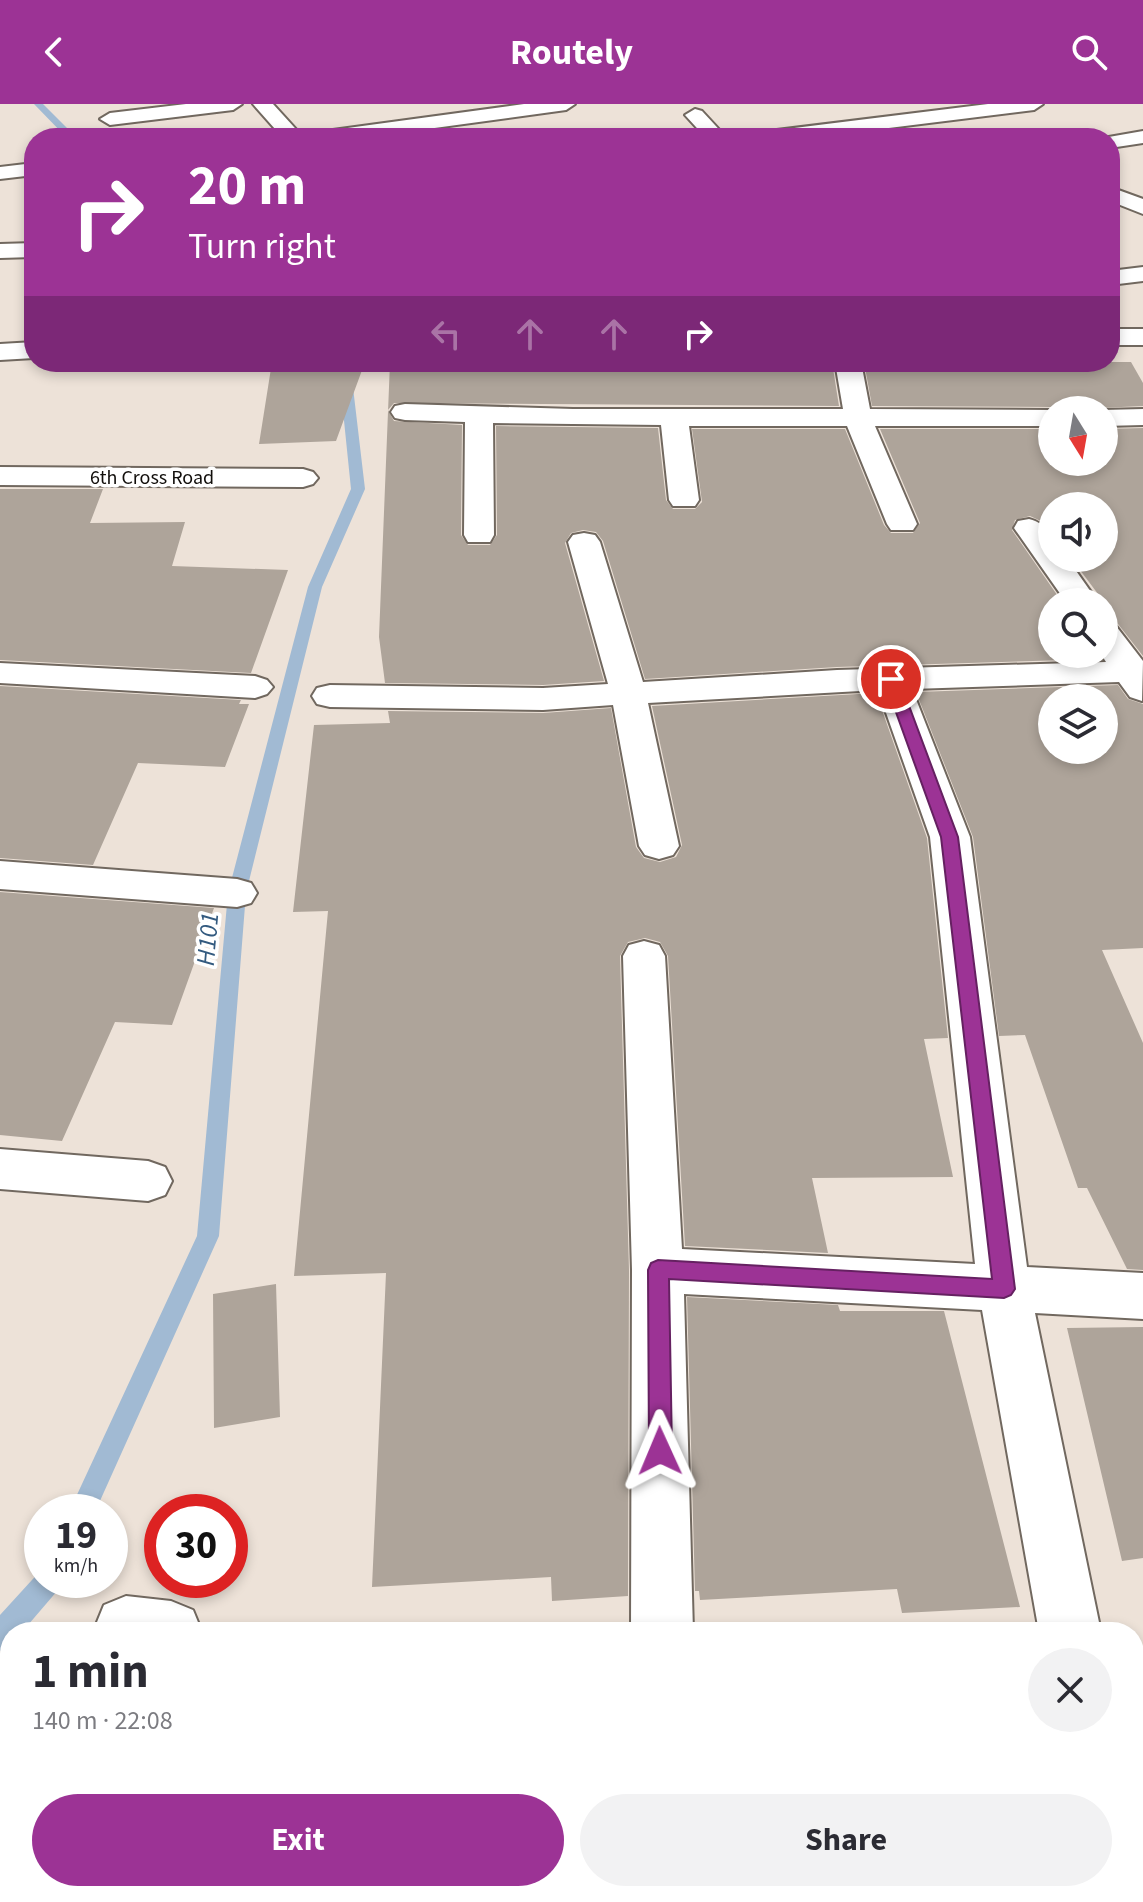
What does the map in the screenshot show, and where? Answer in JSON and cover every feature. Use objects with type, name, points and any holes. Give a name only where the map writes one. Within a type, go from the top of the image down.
[{"type":"street","points":[[110,119],[233,104]]},
{"type":"street","points":[[262,104],[285,128]]},
{"type":"street","points":[[398,128],[566,104]]},
{"type":"street","points":[[841,128],[1034,104]]},
{"type":"street","points":[[695,115],[707,128]]},
{"type":"street","points":[[1120,140],[1143,137]]},
{"type":"street","points":[[0,173],[24,170]]},
{"type":"street","points":[[1120,197],[1143,207]]},
{"type":"street","points":[[0,251],[24,250]]},
{"type":"street","points":[[1120,277],[1143,274]]},
{"type":"street","points":[[1120,337],[1143,337]]},
{"type":"street","points":[[0,352],[24,351]]},
{"type":"street","points":[[850,372],[858,419],[902,524]]},
{"type":"street","points":[[405,412],[674,418],[1038,418]]},
{"type":"street","points":[[479,414],[479,535]]},
{"type":"street","points":[[1118,418],[1143,417]]},
{"type":"street","points":[[674,418],[684,500]]},
{"type":"street","name":"6th Cross Road","points":[[0,476],[303,478]]},
{"type":"street","points":[[1029,528],[1072,588]]},
{"type":"street","points":[[584,542],[629,695],[659,846]]},
{"type":"street","points":[[1118,651],[1139,678]]},
{"type":"street","points":[[0,673],[255,687]]},
{"type":"street","points":[[330,696],[543,699],[891,679],[1139,678]]},
{"type":"street","points":[[891,679],[950,837],[1004,1289],[1068,1622]]},
{"type":"street","points":[[0,875],[237,893]]},
{"type":"street","points":[[644,956],[658,1270],[662,1622]]},
{"type":"street","points":[[0,1169],[148,1181]]},
{"type":"street","points":[[658,1270],[1143,1296]]},
{"type":"building","points":[[1120,362],[1131,362],[1143,383],[1143,406],[1118,407],[1118,396],[1038,396],[1038,407],[872,406],[866,372],[1120,372]]},
{"type":"building","points":[[270,372],[361,372],[336,441],[259,444]]},
{"type":"building","points":[[390,372],[834,372],[839,406],[394,403],[388,410]]},
{"type":"building","points":[[388,410],[394,421],[462,425],[461,535],[468,545],[490,545],[497,535],[496,426],[658,428],[666,500],[673,509],[695,509],[702,502],[692,429],[845,429],[884,525],[891,533],[913,533],[920,523],[880,429],[1038,429],[1038,476],[1118,476],[1118,429],[1143,428],[1143,656],[1118,624],[1118,588],[1094,588],[1082,572],[1118,572],[1118,492],[1038,492],[1038,520],[1030,516],[1015,520],[1012,530],[1038,567],[1038,572],[1052,588],[1038,588],[1038,661],[837,667],[645,679],[603,541],[596,532],[583,530],[571,533],[565,543],[604,681],[543,685],[385,683],[379,637]]},
{"type":"building","points":[[0,489],[103,489],[90,523],[185,522],[172,566],[288,570],[251,673],[0,660]]},
{"type":"building","points":[[1118,685],[1128,699],[1143,704],[1143,948],[1102,950],[1143,1043],[1143,1270],[1127,1269],[1087,1188],[1078,1188],[1025,1035],[999,1036],[973,837],[916,692],[1038,688],[1038,764],[1118,764]]},
{"type":"building","points":[[0,686],[241,700],[239,704],[249,704],[225,767],[138,763],[93,865],[0,858]]},
{"type":"building","points":[[876,693],[927,838],[948,1038],[924,1039],[953,1177],[812,1178],[828,1253],[685,1246],[668,956],[660,942],[645,938],[628,942],[620,956],[629,1270],[628,1596],[552,1601],[551,1577],[372,1587],[386,1273],[294,1276],[328,911],[293,912],[314,725],[390,723],[388,711],[543,713],[611,708],[636,847],[644,858],[660,862],[676,857],[682,845],[652,706]]},
{"type":"building","points":[[0,892],[214,908],[172,1025],[115,1022],[62,1141],[0,1135]]},
{"type":"building","points":[[276,1284],[280,1417],[214,1428],[213,1294]]},
{"type":"building","points":[[687,1297],[838,1305],[840,1311],[944,1311],[1020,1607],[902,1613],[897,1589],[700,1600],[699,1591],[695,1591]]},
{"type":"building","points":[[1143,1327],[1143,1558],[1122,1561],[1067,1328]]},
{"type":"waterway","name":"H101","points":[[38,104],[62,128]]},
{"type":"waterway","name":"H101","points":[[90,1494],[208,1236],[237,893],[315,587],[358,489],[345,372]]},
{"type":"waterway","name":"H101","points":[[13,1622],[33,1598]]},
{"type":"route","points":[[660,1451],[658,1270],[1004,1289],[950,837],[891,679]]}]
